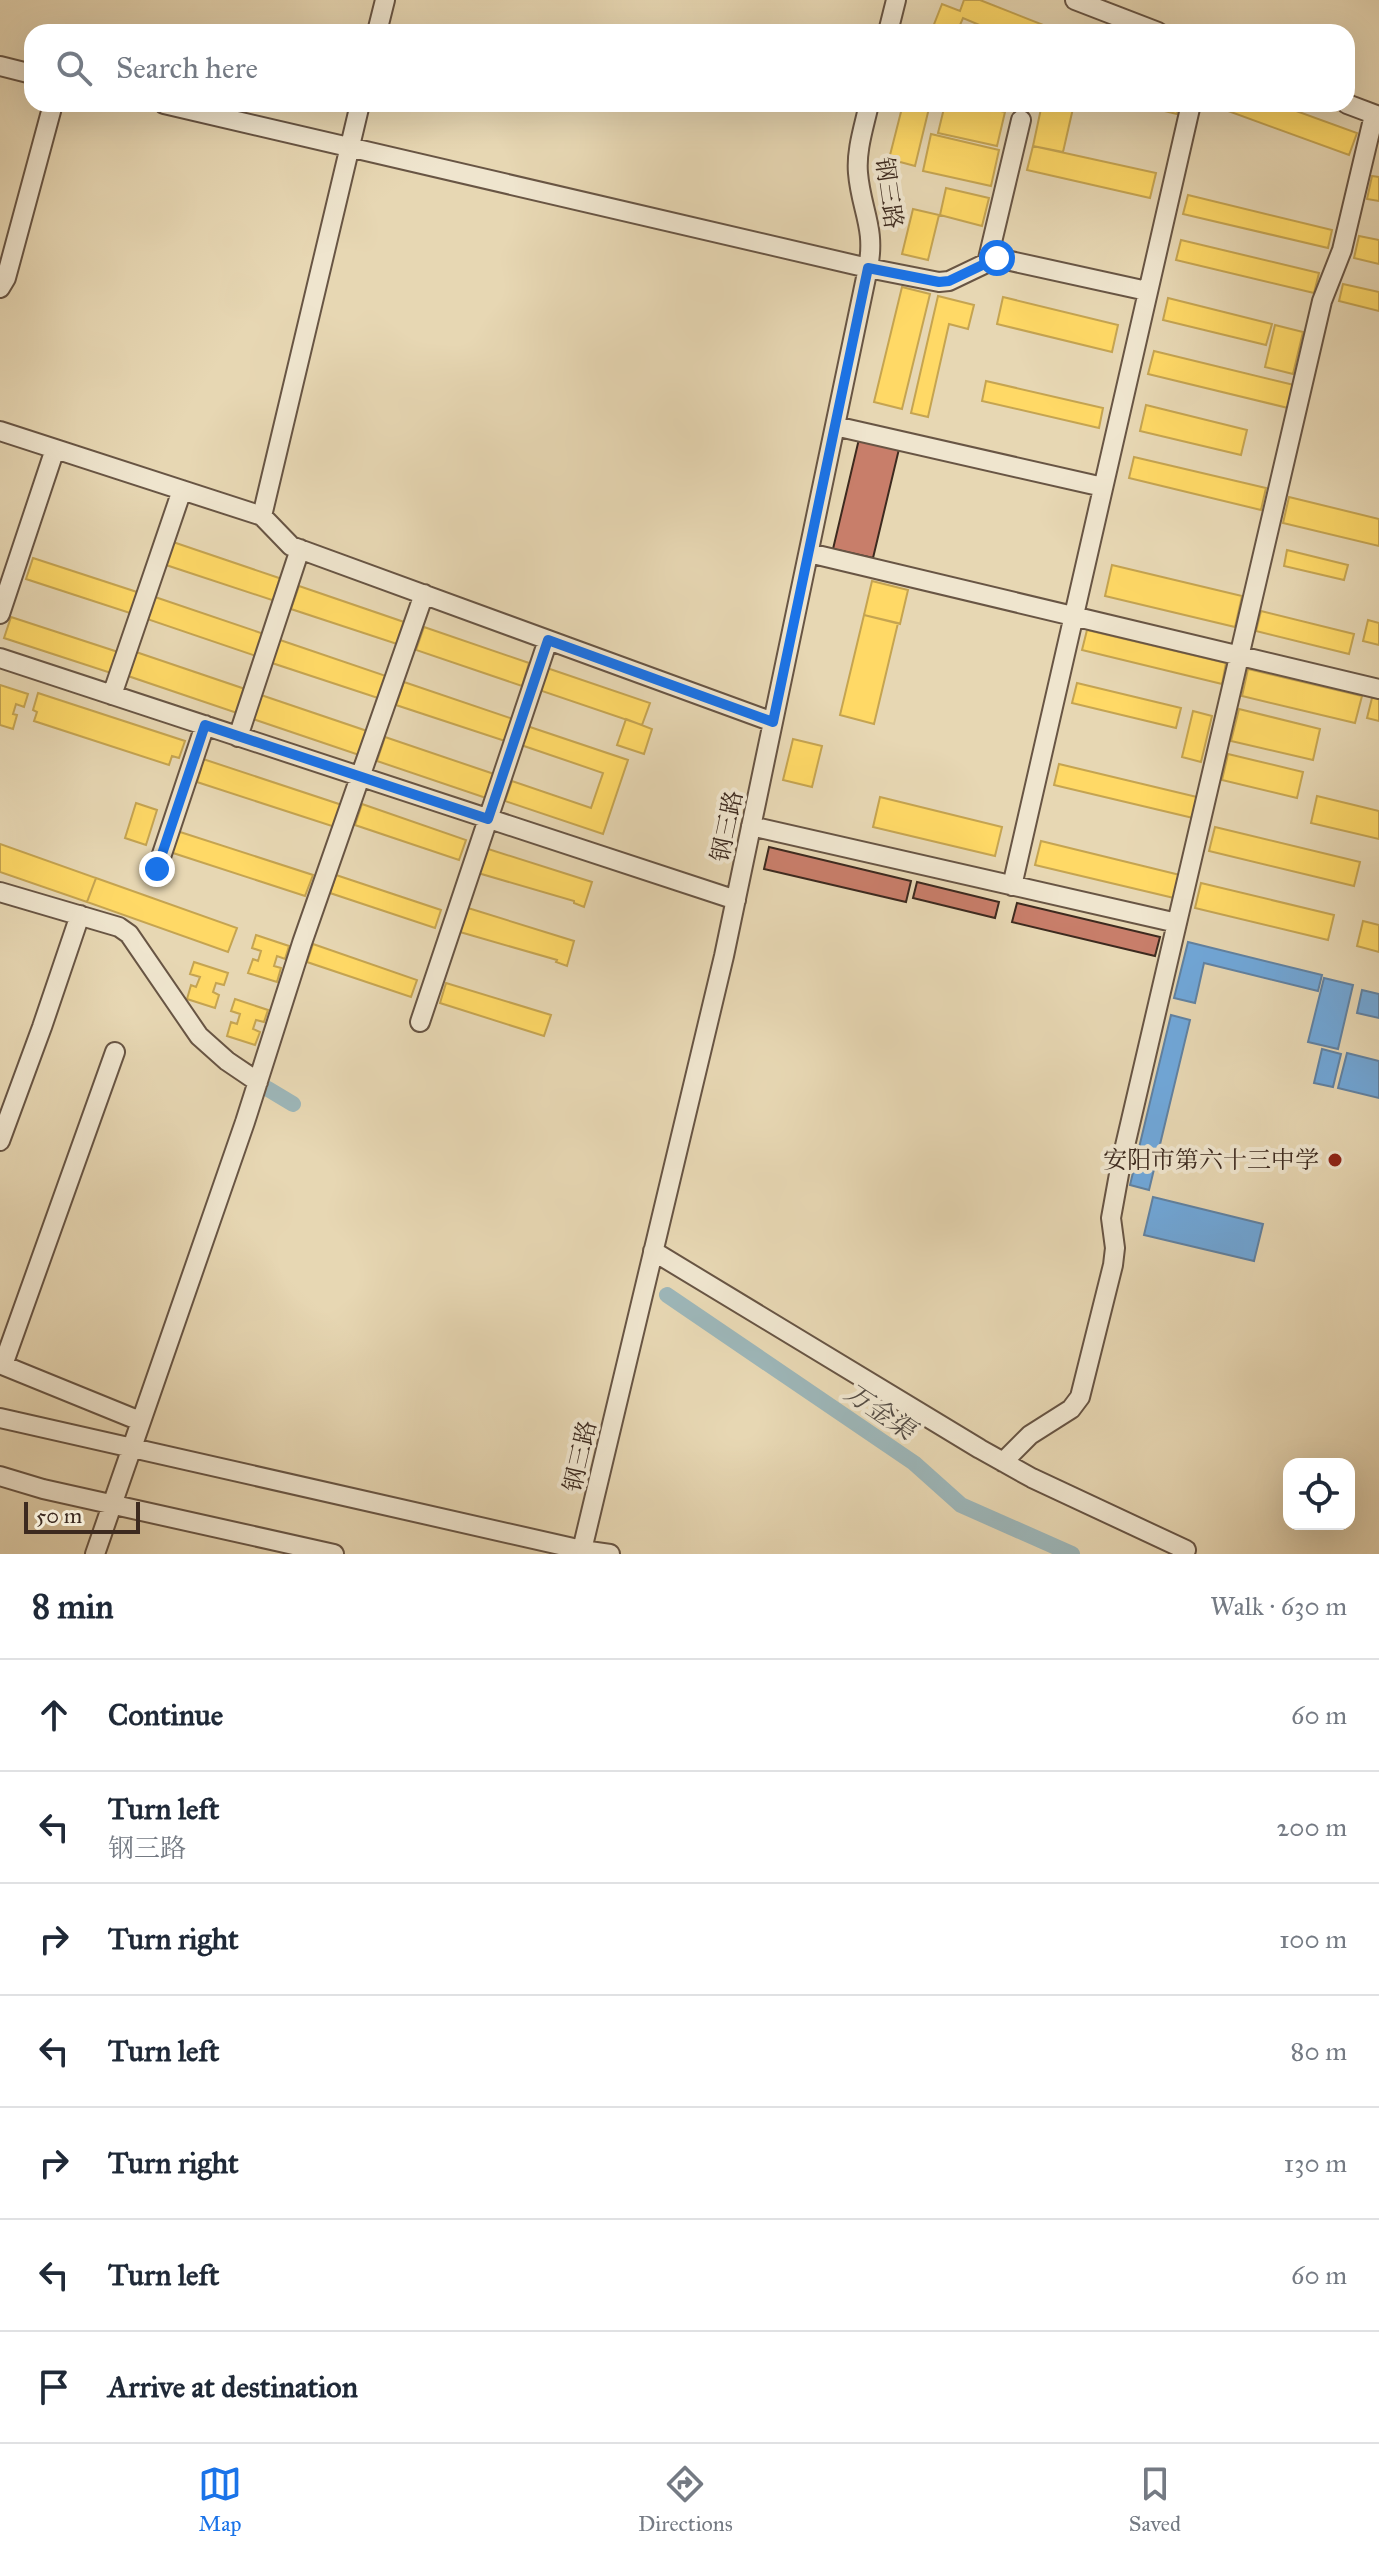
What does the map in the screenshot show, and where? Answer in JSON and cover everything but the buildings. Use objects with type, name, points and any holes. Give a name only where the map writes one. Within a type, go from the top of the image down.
[{"type":"street","points":[[379,24],[385,0]]},
{"type":"street","points":[[890,24],[896,0]]},
{"type":"street","points":[[1075,0],[1137,24]]},
{"type":"street","points":[[0,66],[24,72]]},
{"type":"street","points":[[1003,1462],[1030,1435],[1071,1409],[1080,1397],[1113,1265],[1115,1248],[1111,1218],[1121,1163],[1322,301],[1342,250],[1377,116],[1355,107]]},
{"type":"street","points":[[0,288],[6,278],[51,112]]},
{"type":"street","points":[[199,112],[939,282],[949,281],[997,258],[1147,291]]},
{"type":"street","points":[[262,516],[358,112]]},
{"type":"street","name":"钢三路","points":[[581,1552],[736,900],[868,268],[872,241],[858,174],[859,146],[867,112]]},
{"type":"street","points":[[1012,886],[1189,112]]},
{"type":"street","points":[[987,263],[1021,120]]},
{"type":"street","points":[[835,426],[1103,487]]},
{"type":"street","points":[[0,431],[262,516],[281,537],[300,549],[773,722]]},
{"type":"street","points":[[0,614],[55,449]]},
{"type":"street","points":[[112,695],[182,490]]},
{"type":"street","points":[[238,737],[300,549]]},
{"type":"street","points":[[809,553],[1379,689]]},
{"type":"street","points":[[95,1554],[424,594]]},
{"type":"street","points":[[420,1022],[548,640]]},
{"type":"street","points":[[0,658],[736,900]]},
{"type":"street","points":[[157,869],[205,725]]},
{"type":"street","points":[[751,826],[1177,923]]},
{"type":"street","points":[[0,892],[119,927],[129,934],[199,1036],[227,1061],[258,1082]]},
{"type":"street","points":[[0,1141],[80,915]]},
{"type":"street","points":[[115,1052],[1,1365],[140,1421]]},
{"type":"street","points":[[653,1251],[1003,1462],[1186,1550]]},
{"type":"street","points":[[0,1418],[581,1552],[610,1554]]},
{"type":"street","points":[[0,1476],[269,1547],[334,1554]]},
{"type":"waterway","name":"万金渠","points":[[268,1089],[293,1104]]},
{"type":"waterway","name":"万金渠","points":[[667,1295],[914,1463],[961,1505],[1072,1554]]},
{"type":"place","name":"安阳市第六十三中学","points":[[1335,1160]]},
{"type":"route","points":[[157,869],[205,725],[488,819],[548,640],[773,722],[868,268],[939,282],[949,281],[997,258]]}]
